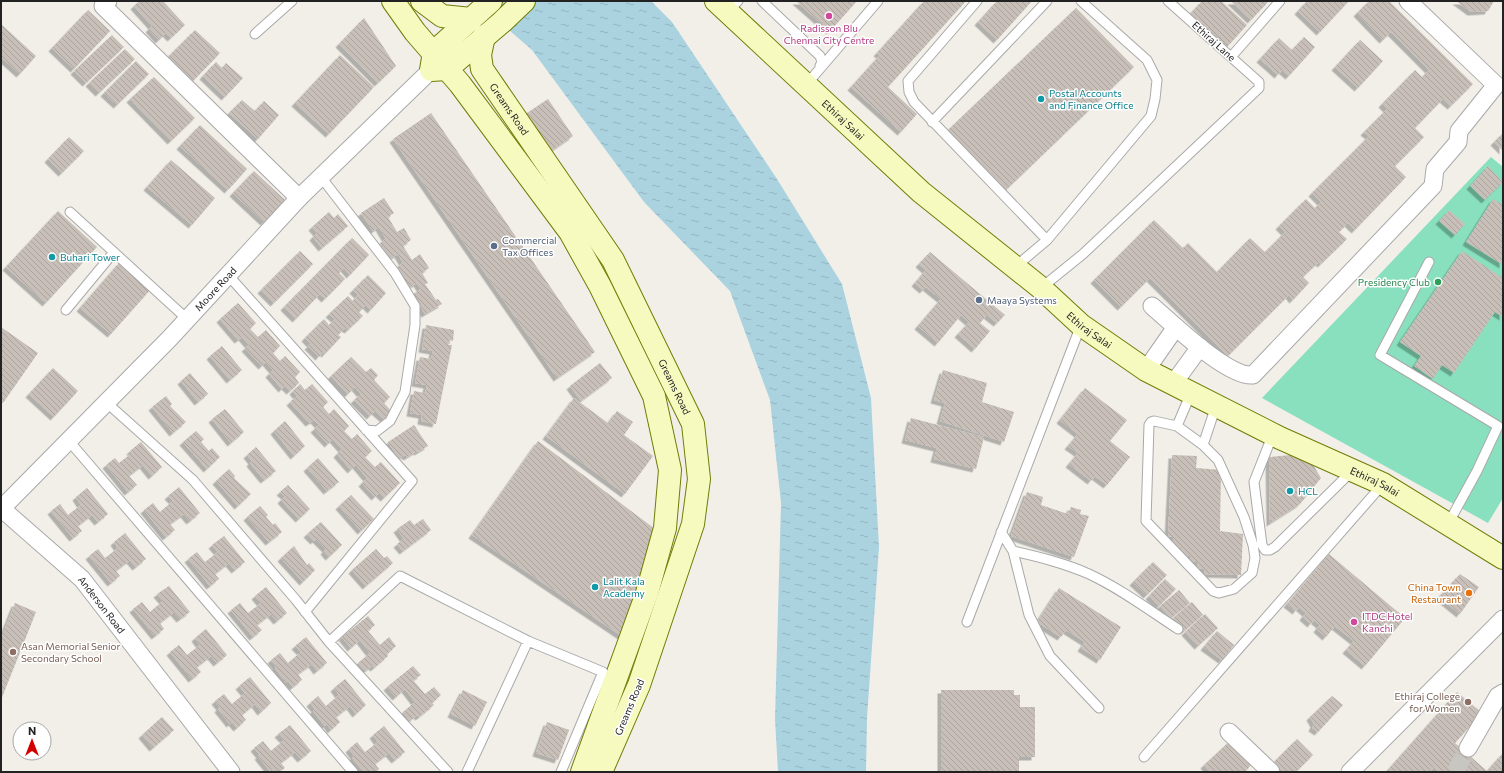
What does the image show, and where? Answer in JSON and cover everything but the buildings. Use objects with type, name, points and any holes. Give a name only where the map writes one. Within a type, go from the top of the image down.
[{"type":"main road","name":"Greams Road","points":[[393,1],[437,64],[570,232],[600,286],[654,396],[670,470],[665,528],[647,593],[582,772]]},
{"type":"main road","points":[[422,1],[442,16],[483,9]]},
{"type":"main road","points":[[437,64],[484,36],[502,22],[524,1]]},
{"type":"main road","name":"Ethiraj Salai","points":[[727,5],[806,85],[920,192],[1041,288],[1081,325],[1146,370],[1273,434],[1383,484],[1503,558]]},
{"type":"main road","points":[[437,64],[483,9]]},
{"type":"main road","name":"Greams Road","points":[[484,36],[480,55],[482,69],[613,260],[693,424],[699,479],[692,524],[639,685],[601,772]]},
{"type":"street","points":[[108,1],[103,6],[107,11],[299,198]]},
{"type":"street","points":[[1152,306],[1200,347],[1238,373],[1246,376],[1253,375],[1433,186],[1435,169],[1458,142],[1459,131],[1496,85],[1408,1]]},
{"type":"street","name":"Moore Road","points":[[1,508],[107,403],[299,198],[437,64]]},
{"type":"street","points":[[1146,370],[1176,327]]},
{"type":"street","points":[[1182,388],[1200,347]]},
{"type":"street","name":"Anderson Road","points":[[1,508],[82,579],[231,772]]},
{"type":"street","points":[[1350,772],[1503,618]]},
{"type":"street","points":[[1468,748],[1498,696],[1503,693]]},
{"type":"street","points":[[1229,732],[1271,772]]},
{"type":"lane","points":[[255,34],[292,1]]},
{"type":"lane","points":[[762,1],[820,56],[822,62],[820,66]]},
{"type":"lane","points":[[806,85],[820,66],[878,1]]},
{"type":"lane","points":[[978,1],[908,81],[909,92],[914,102],[932,122],[1047,240]]},
{"type":"lane","points":[[932,122],[1047,1]]},
{"type":"lane","points":[[1015,267],[1047,240],[1151,116],[1157,80],[1147,60],[1081,1]]},
{"type":"lane","name":"Ethiraj Lane","points":[[1041,288],[1083,254],[1259,88],[1258,82],[1168,1]]},
{"type":"lane","points":[[1231,57],[1280,1]]},
{"type":"lane","points":[[321,177],[395,273],[416,306],[416,325],[405,392],[390,421],[377,431],[366,430]]},
{"type":"lane","points":[[70,212],[187,319]]},
{"type":"lane","points":[[66,310],[114,252]]},
{"type":"lane","points":[[1429,262],[1380,355],[1498,426],[1477,471],[1448,524]]},
{"type":"lane","points":[[228,275],[412,481],[305,612]]},
{"type":"lane","points":[[967,622],[1000,532],[1081,325]]},
{"type":"lane","points":[[1177,426],[1182,388]]},
{"type":"lane","points":[[107,403],[193,480],[329,642],[448,772]]},
{"type":"lane","points":[[1203,445],[1216,406]]},
{"type":"lane","points":[[1154,421],[1177,426],[1203,445],[1218,460],[1244,517],[1253,545],[1255,558],[1252,573],[1234,589],[1218,593],[1213,591],[1146,522],[1149,425],[1154,421]]},
{"type":"lane","points":[[1273,434],[1254,482],[1261,537],[1265,550],[1270,550],[1275,547],[1353,471]]},
{"type":"lane","points":[[69,441],[353,772]]},
{"type":"lane","points":[[1144,757],[1383,484]]},
{"type":"lane","points":[[1000,532],[1013,551],[1029,614],[1050,656],[1099,708]]},
{"type":"lane","points":[[1013,551],[1058,562],[1090,575],[1129,596],[1178,629]]},
{"type":"lane","points":[[329,642],[400,576],[528,641],[603,672],[561,772]]},
{"type":"lane","points":[[467,772],[528,641]]},
{"type":"green space","name":"Presidency Club","points":[[1491,157],[1503,167],[1503,498],[1488,523],[1262,398]]},
{"type":"water","points":[[481,1],[651,1],[672,22],[777,179],[842,284],[871,398],[879,547],[867,718],[866,772],[778,772],[775,719],[781,503],[770,400],[730,291],[644,202],[532,50],[510,31]]},
{"type":"tunnel","points":[[1455,772],[1468,748]]},
{"type":"place","name":"Radisson Blu Chennai City Centre","points":[[829,16]]},
{"type":"place","name":"Postal Accounts and Finance Office","points":[[1041,99]]},
{"type":"place","name":"Commercial Tax Offices","points":[[494,246]]},
{"type":"place","name":"Buhari Tower","points":[[52,257]]},
{"type":"place","name":"Presidency Club","points":[[1438,282]]},
{"type":"place","name":"Maaya Systems","points":[[979,300]]},
{"type":"place","name":"HCL","points":[[1290,491]]},
{"type":"place","name":"Lalit Kala Academy","points":[[595,587]]},
{"type":"place","name":"China Town Restaurant","points":[[1469,593]]},
{"type":"place","name":"ITDC Hotel Kanchi","points":[[1354,622]]},
{"type":"place","name":"Asan Memorial Senior Secondary School","points":[[13,652]]},
{"type":"place","name":"Ethiraj College for Women","points":[[1468,702]]}]
